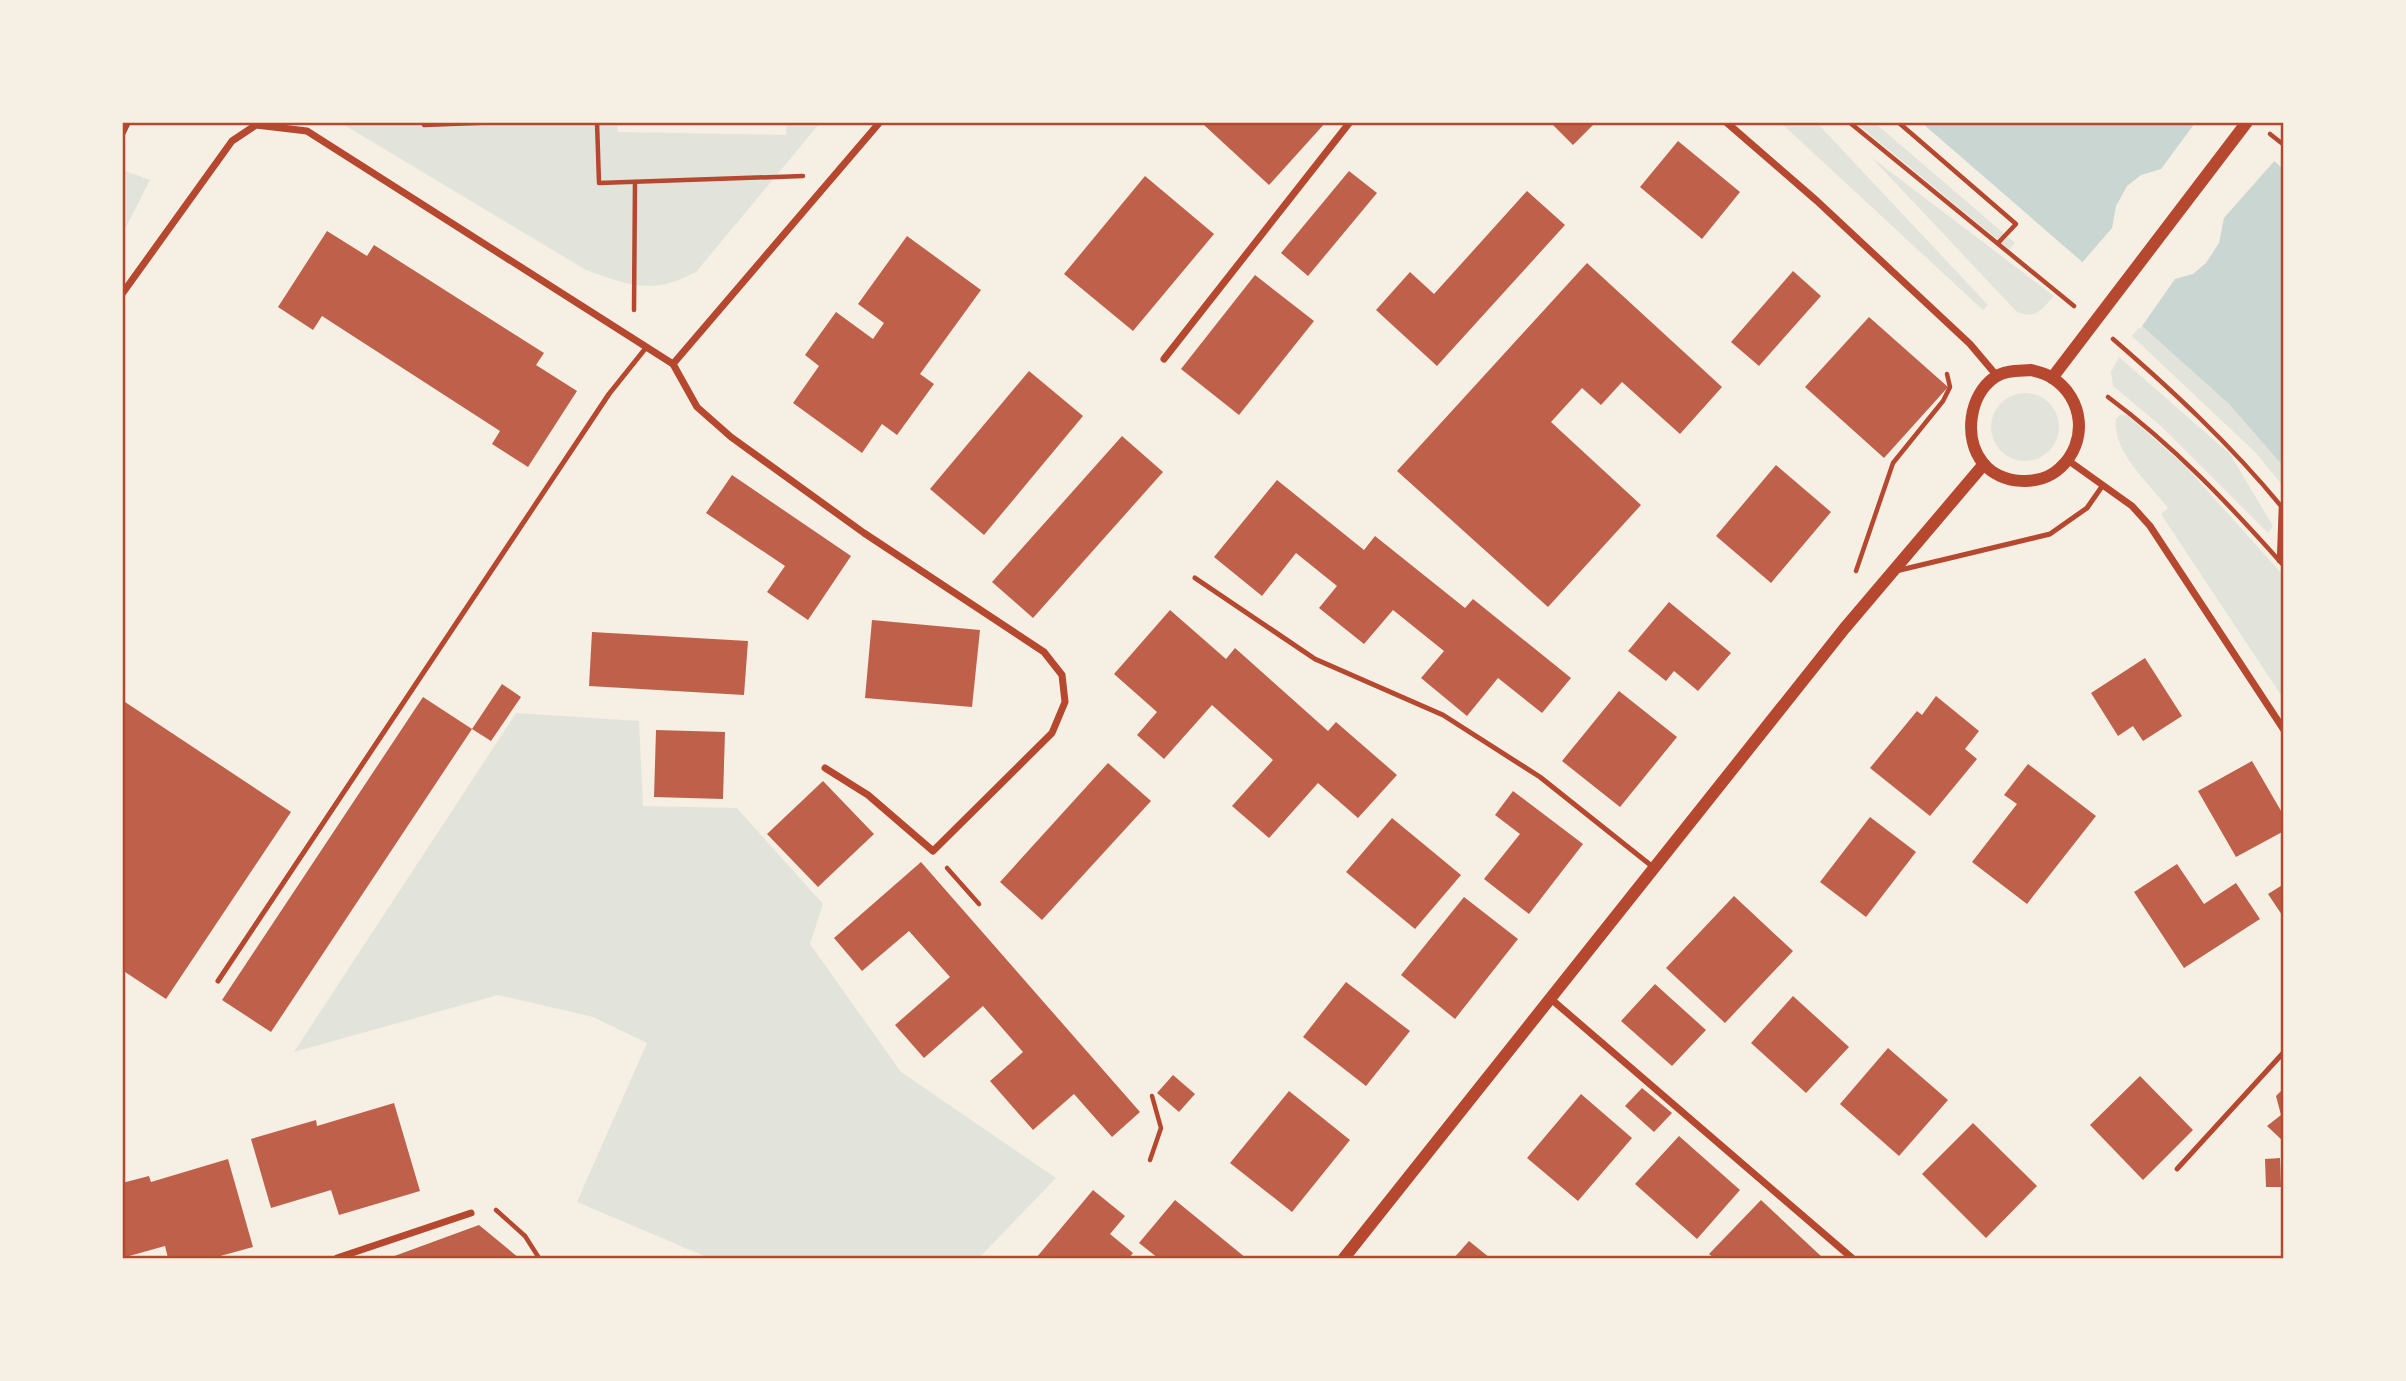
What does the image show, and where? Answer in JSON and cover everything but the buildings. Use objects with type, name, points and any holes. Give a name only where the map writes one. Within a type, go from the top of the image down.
[{"type":"street","points":[[673,364],[880,122]]},
{"type":"street","points":[[1164,359],[1350,122]]},
{"type":"street","points":[[1726,122],[1817,201],[1930,306],[1970,344],[1997,376]]},
{"type":"street","points":[[2052,377],[2247,122]]},
{"type":"street","points":[[122,294],[232,141],[256,125],[307,131],[645,349],[673,364],[697,407],[732,437],[864,533],[1044,652],[1062,676],[1065,702],[1052,733],[933,851],[868,795],[825,768]]},
{"type":"street","points":[[2031,370],[2052,377],[2069,394],[2077,411],[2079,443],[2069,461],[2054,474],[2032,481],[2013,480],[1984,464],[1972,437],[1971,417],[1984,387],[1997,376],[2031,370]]},
{"type":"street","points":[[2069,461],[2132,506],[2150,526],[2284,730]]},
{"type":"street","points":[[1344,1258],[1653,867],[1984,464]]},
{"type":"street","points":[[1551,999],[1852,1258]]},
{"type":"street","points":[[337,1258],[471,1213]]},
{"type":"lane","points":[[218,981],[609,394],[645,349]]},
{"type":"lane","points":[[1893,572],[2050,534],[2087,508],[2103,485]]},
{"type":"lane","points":[[1195,578],[1315,659],[1454,722],[1541,777],[1653,867]]},
{"type":"lane","points":[[2177,1169],[2284,1052]]},
{"type":"path","points":[[123,134],[129,122]]},
{"type":"path","points":[[425,122],[424,125],[502,122]]},
{"type":"path","points":[[597,122],[599,183],[835,175]]},
{"type":"path","points":[[1849,122],[2051,285]]},
{"type":"path","points":[[1898,122],[2016,224],[1998,243]]},
{"type":"path","points":[[625,336],[636,304],[635,182]]},
{"type":"path","points":[[2131,355],[2247,464],[2281,506],[2279,561]]},
{"type":"path","points":[[1855,576],[1893,463],[1943,401],[1950,387],[1947,374]]},
{"type":"path","points":[[2108,397],[2204,477],[2284,566]]},
{"type":"path","points":[[933,851],[979,904]]},
{"type":"path","points":[[1150,1160],[1161,1128],[1152,1096]]},
{"type":"path","points":[[497,1210],[525,1236],[540,1258]]},
{"type":"shaded area","points":[[617,122],[618,132],[786,135],[787,123],[820,123],[696,272],[666,284],[641,286],[586,270],[341,123]]},
{"type":"shaded area","points":[[1781,123],[1817,123],[1988,305],[1983,310]]},
{"type":"shaded area","points":[[1856,123],[1875,123],[2015,243],[2009,249]]},
{"type":"shaded area","points":[[1922,123],[2232,123],[2283,169],[2283,466],[2229,404],[2141,325],[2080,260]]},
{"type":"shaded area","points":[[1871,157],[2054,296],[2033,314],[2016,311]]},
{"type":"shaded area","points":[[123,170],[150,180],[123,233]]},
{"type":"shaded area","points":[[2141,325],[2229,404],[2283,466],[2283,486],[2256,453],[2132,336]]},
{"type":"shaded area","points":[[2119,357],[2230,454],[2273,526],[2268,533],[2161,426],[2113,386],[2111,372]]},
{"type":"shaded area","points":[[2025,393],[2038,396],[2049,403],[2056,414],[2059,427],[2056,440],[2049,451],[2038,458],[2025,461],[2012,458],[2001,451],[1994,440],[1991,427],[1994,414],[2001,403],[2012,396]]},
{"type":"shaded area","points":[[2120,415],[2127,415],[2185,466],[2283,575],[2283,698],[2161,514],[2168,508],[2126,455],[2116,431],[2116,419]]},
{"type":"shaded area","points":[[516,713],[639,721],[643,806],[737,808],[823,904],[810,944],[901,1072],[1056,1178],[979,1258],[709,1258],[577,1202],[647,1043],[593,1017],[498,995],[294,1052]]},
{"type":"pier","points":[[2237,122],[2277,158],[2224,218],[2219,243],[2206,263],[2193,274],[2175,279],[2140,329],[2080,265],[2112,228],[2116,206],[2127,186],[2141,175],[2161,169],[2195,123]]}]
